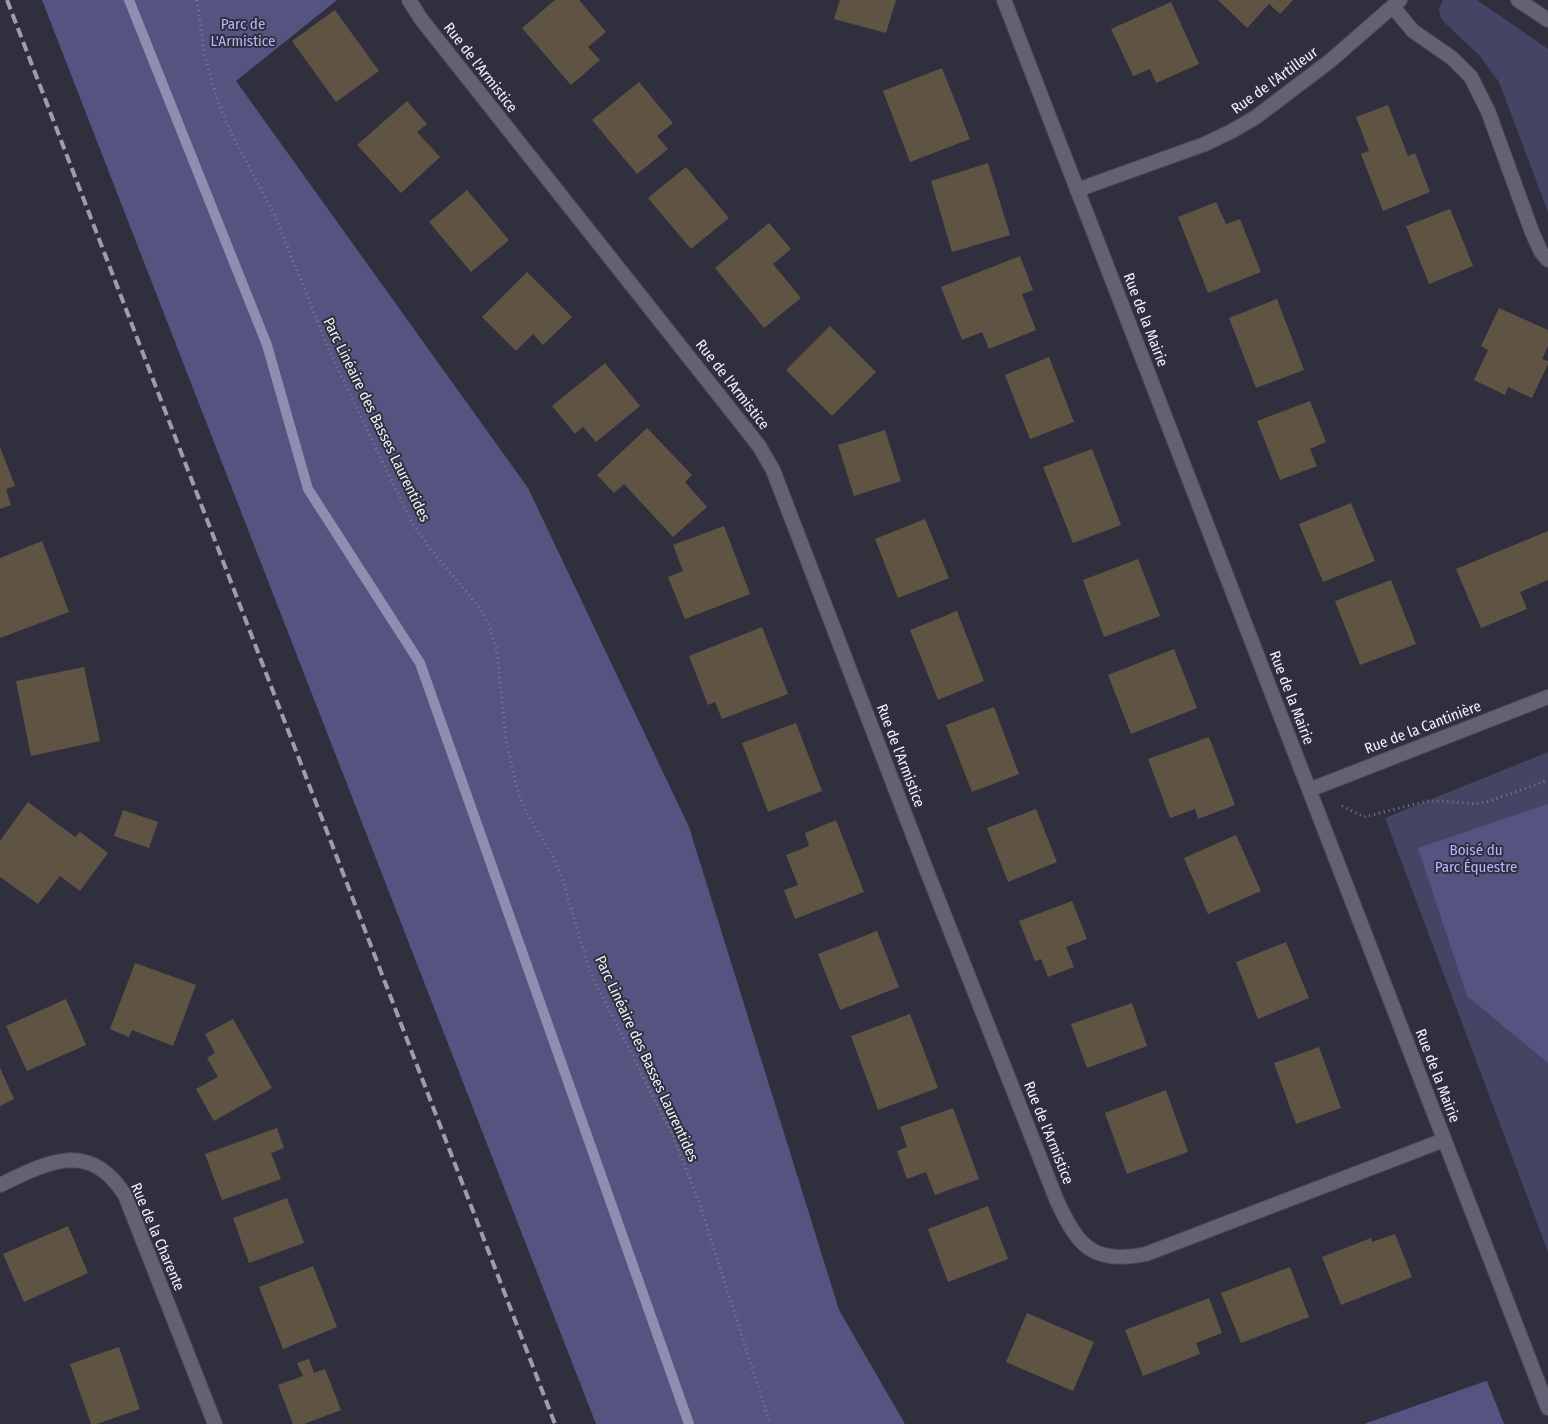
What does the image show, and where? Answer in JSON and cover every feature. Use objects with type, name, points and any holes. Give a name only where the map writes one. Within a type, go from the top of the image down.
[{"type":"street","name":"Rue de l'Armistice","points":[[409,0],[430,31],[759,446],[773,470],[921,856],[1057,1201],[1071,1230],[1078,1239],[1085,1246],[1105,1256],[1116,1258],[1146,1254],[1444,1140]]},
{"type":"street","name":"Rue de la Mairie","points":[[1004,0],[1548,1408]]},
{"type":"street","points":[[1518,0],[1548,20]]},
{"type":"street","name":"Rue de l'Artilleur","points":[[1077,190],[1205,144],[1232,132],[1299,86],[1397,3],[1413,31],[1452,58],[1471,77],[1488,111],[1536,242],[1548,260]]},
{"type":"street","name":"Rue de la Cantinière","points":[[1309,790],[1548,697]]},
{"type":"street","name":"Rue de la Charente","points":[[0,1185],[45,1165],[68,1159],[78,1160],[100,1169],[117,1183],[125,1195],[215,1424]]},
{"type":"path","name":"Parc Linéaire des Basses Laurentides","points":[[197,0],[208,72],[218,102],[232,135],[275,216],[330,352],[410,519],[427,545],[480,608],[489,625],[497,650],[506,740],[518,792],[526,812],[552,854],[563,881],[589,969],[676,1143],[699,1202],[770,1424]]},
{"type":"path","points":[[1364,816],[1427,801],[1474,804],[1487,802],[1548,780]]},
{"type":"green space","name":"Parc de L'Armistice","points":[[42,0],[337,0],[236,81],[528,488],[689,827],[839,1310],[905,1424],[596,1424]]},
{"type":"green space","points":[[1443,0],[1477,0],[1548,49],[1548,212],[1499,82],[1480,56],[1441,18],[1439,9]]},
{"type":"green space","name":"Boisé du Parc Équestre","points":[[1548,752],[1548,1252],[1385,818]]},
{"type":"green space","points":[[1548,804],[1548,1063],[1467,996],[1418,848]]},
{"type":"green space","points":[[1486,1381],[1504,1424],[1364,1424]]},
{"type":"building","points":[[555,0],[579,0],[606,32],[588,47],[600,60],[571,85],[522,28]]},
{"type":"building","points":[[840,0],[896,0],[886,33],[834,19]]},
{"type":"building","points":[[1218,0],[1293,0],[1280,14],[1269,4],[1247,28]]},
{"type":"building","points":[[1171,2],[1199,64],[1156,83],[1150,69],[1133,76],[1111,29]]},
{"type":"building","points":[[335,10],[379,71],[336,102],[292,41]]},
{"type":"building","points":[[942,68],[970,139],[910,162],[883,91]]},
{"type":"building","points":[[639,82],[673,123],[657,136],[668,149],[637,174],[592,120]]},
{"type":"building","points":[[407,101],[427,124],[417,132],[440,157],[401,193],[357,145]]},
{"type":"building","points":[[1388,105],[1408,156],[1415,153],[1430,192],[1383,211],[1361,154],[1369,151],[1356,117]]},
{"type":"building","points":[[988,163],[1010,235],[952,252],[931,181]]},
{"type":"building","points":[[686,167],[729,218],[691,249],[648,198]]},
{"type":"building","points":[[467,190],[509,240],[471,272],[429,222]]},
{"type":"building","points":[[1216,202],[1226,224],[1240,219],[1261,272],[1208,293],[1178,217]]},
{"type":"building","points":[[1450,209],[1473,266],[1429,284],[1406,226]]},
{"type":"building","points":[[769,223],[791,249],[773,264],[801,298],[764,328],[715,268]]},
{"type":"building","points":[[1020,256],[1033,290],[1022,294],[1036,330],[989,349],[982,332],[962,340],[941,287]]},
{"type":"building","points":[[527,272],[572,317],[543,345],[533,334],[516,351],[482,317]]},
{"type":"building","points":[[1277,299],[1304,370],[1256,388],[1229,318]]},
{"type":"building","points":[[1499,308],[1548,330],[1548,346],[1542,359],[1548,361],[1548,364],[1532,398],[1508,387],[1505,395],[1474,380],[1488,350],[1481,346]]},
{"type":"building","points":[[830,326],[876,372],[832,416],[786,370]]},
{"type":"building","points":[[1049,357],[1074,422],[1030,439],[1005,375]]},
{"type":"building","points":[[605,363],[640,406],[596,442],[583,427],[575,434],[552,406]]},
{"type":"building","points":[[1310,401],[1326,442],[1310,449],[1317,466],[1280,480],[1257,421]]},
{"type":"building","points":[[647,428],[692,475],[685,482],[707,507],[673,537],[624,484],[614,493],[597,475]]},
{"type":"building","points":[[885,430],[901,481],[854,496],[838,445]]},
{"type":"building","points":[[0,447],[15,486],[6,489],[11,505],[0,509]]},
{"type":"building","points":[[1092,449],[1121,525],[1073,543],[1043,467]]},
{"type":"building","points":[[1351,503],[1375,561],[1323,582],[1299,524]]},
{"type":"building","points":[[925,519],[949,578],[898,598],[875,539]]},
{"type":"building","points":[[724,526],[750,594],[685,619],[668,577],[683,571],[673,545]]},
{"type":"building","points":[[1548,531],[1548,580],[1520,592],[1527,609],[1481,628],[1456,569]]},
{"type":"building","points":[[42,541],[69,612],[0,638],[0,558]]},
{"type":"building","points":[[1138,559],[1160,616],[1104,637],[1083,580]]},
{"type":"building","points":[[1391,580],[1416,644],[1360,665],[1335,601]]},
{"type":"building","points":[[957,611],[984,681],[938,700],[910,630]]},
{"type":"building","points":[[762,627],[788,694],[722,719],[715,702],[708,705],[689,656]]},
{"type":"building","points":[[1174,649],[1197,708],[1131,734],[1108,675]]},
{"type":"building","points":[[84,667],[100,741],[31,756],[16,681]]},
{"type":"building","points":[[994,707],[1019,774],[972,792],[946,725]]},
{"type":"building","points":[[796,723],[822,791],[768,812],[742,743]]},
{"type":"building","points":[[1209,737],[1235,805],[1198,819],[1195,809],[1170,818],[1148,759]]},
{"type":"building","points":[[28,802],[75,837],[80,832],[108,853],[80,891],[60,876],[38,904],[0,877],[0,841]]},
{"type":"building","points":[[1036,809],[1057,862],[1008,882],[987,828]]},
{"type":"building","points":[[123,810],[158,822],[149,848],[114,836]]},
{"type":"building","points":[[836,820],[864,892],[795,919],[784,890],[798,885],[786,855],[809,846],[805,833]]},
{"type":"building","points":[[1236,835],[1261,891],[1208,914],[1184,858]]},
{"type":"building","points":[[1072,901],[1087,939],[1066,947],[1074,967],[1048,977],[1041,959],[1035,961],[1019,921]]},
{"type":"building","points":[[877,931],[899,987],[840,1010],[818,954]]},
{"type":"building","points":[[1286,942],[1309,998],[1258,1019],[1236,962]]},
{"type":"building","points":[[135,963],[196,985],[173,1046],[132,1030],[129,1037],[110,1029]]},
{"type":"building","points":[[66,999],[86,1045],[27,1071],[6,1026]]},
{"type":"building","points":[[1132,1003],[1147,1046],[1087,1068],[1071,1024]]},
{"type":"building","points":[[910,1014],[938,1088],[878,1110],[851,1036]]},
{"type":"building","points":[[233,1019],[272,1088],[214,1121],[196,1089],[218,1077],[207,1058],[215,1053],[205,1034]]},
{"type":"building","points":[[1319,1047],[1341,1108],[1296,1124],[1274,1063]]},
{"type":"building","points":[[0,1068],[14,1099],[0,1106]]},
{"type":"building","points":[[1166,1090],[1188,1152],[1127,1174],[1105,1113]]},
{"type":"building","points":[[953,1108],[979,1179],[935,1195],[926,1172],[907,1179],[897,1151],[907,1147],[900,1127]]},
{"type":"building","points":[[277,1128],[284,1148],[271,1153],[281,1179],[222,1200],[205,1154]]},
{"type":"building","points":[[287,1198],[304,1243],[249,1263],[233,1218]]},
{"type":"building","points":[[988,1206],[1008,1259],[948,1282],[928,1229]]},
{"type":"building","points":[[68,1226],[88,1273],[24,1302],[3,1254]]},
{"type":"building","points":[[1395,1234],[1412,1277],[1341,1305],[1322,1257],[1371,1238],[1372,1242]]},
{"type":"building","points":[[313,1266],[337,1327],[283,1349],[259,1287]]},
{"type":"building","points":[[1290,1267],[1309,1317],[1241,1343],[1221,1293]]},
{"type":"building","points":[[1209,1298],[1222,1333],[1196,1343],[1200,1354],[1143,1376],[1125,1330]]},
{"type":"building","points":[[1027,1313],[1094,1342],[1073,1391],[1006,1362]]},
{"type":"building","points":[[119,1347],[140,1409],[97,1424],[91,1424],[70,1364]]},
{"type":"building","points":[[309,1359],[314,1373],[325,1369],[341,1410],[304,1424],[293,1424],[278,1385],[303,1376],[297,1363]]},
{"type":"waterway","points":[[129,0],[267,345],[308,489],[420,663],[689,1424]]},
{"type":"railway","points":[[7,0],[555,1424]]}]
